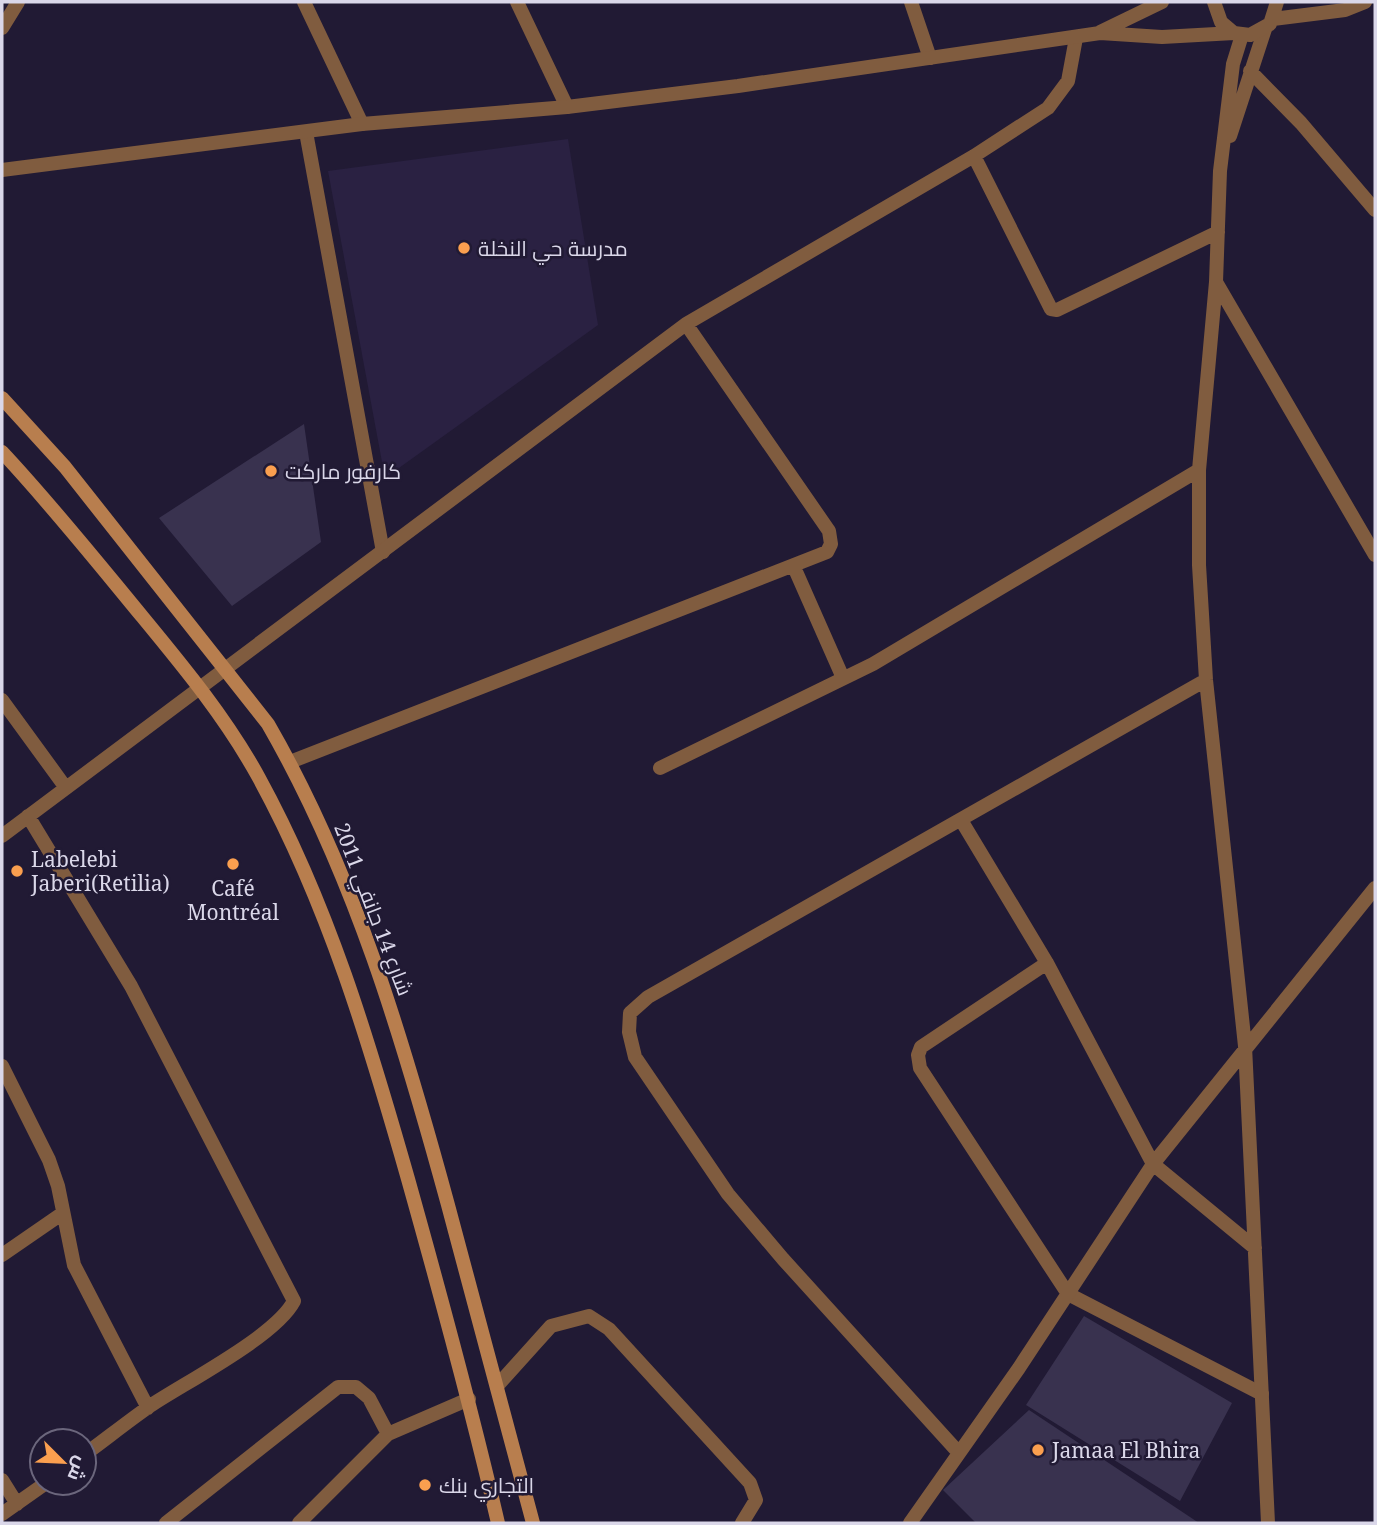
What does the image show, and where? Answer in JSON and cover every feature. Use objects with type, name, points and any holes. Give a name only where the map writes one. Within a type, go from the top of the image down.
[{"type":"main road","name":"شارع 14 جانفي 2011","points":[[2,398],[65,467],[226,670],[268,724],[290,762],[341,871],[392,1015],[428,1131],[533,1523]]},
{"type":"main road","points":[[2,452],[38,491],[202,689],[259,778],[340,957],[367,1034],[469,1399],[498,1523]]},
{"type":"street","points":[[2,28],[18,2]]},
{"type":"street","points":[[304,2],[362,124]]},
{"type":"street","points":[[517,2],[567,107]]},
{"type":"street","points":[[911,2],[930,58]]},
{"type":"street","points":[[1100,33],[1144,5],[1162,2]]},
{"type":"street","points":[[1214,2],[1221,22],[1238,34]]},
{"type":"street","points":[[1220,171],[1250,71],[1277,2]]},
{"type":"street","points":[[2,170],[362,124],[567,107],[738,86],[1100,33],[1162,37],[1238,34],[1269,24],[1345,10],[1365,2]]},
{"type":"street","points":[[1238,34],[1220,171],[1216,282],[1199,470],[1199,565],[1206,680],[1245,1046],[1268,1523]]},
{"type":"street","points":[[2,836],[687,324],[974,156],[1048,108],[1068,81],[1076,38]]},
{"type":"street","points":[[1250,71],[1301,123],[1375,210]]},
{"type":"street","points":[[306,132],[383,552]]},
{"type":"street","points":[[974,156],[1051,309],[1057,310],[1218,232]]},
{"type":"street","points":[[1216,282],[1375,555]]},
{"type":"street","points":[[290,762],[827,552],[831,544],[829,531],[687,324]]},
{"type":"street","points":[[660,768],[873,664],[1199,470]]},
{"type":"street","points":[[794,567],[844,678]]},
{"type":"street","points":[[959,1453],[783,1259],[728,1194],[635,1057],[629,1032],[630,1013],[648,997],[1206,680]]},
{"type":"street","points":[[2,700],[66,788]]},
{"type":"street","points":[[29,816],[131,986],[294,1301],[288,1314],[265,1331],[148,1408],[98,1445]]},
{"type":"street","points":[[961,820],[1047,963],[1153,1164],[1255,1248]]},
{"type":"street","points":[[910,1523],[1068,1294],[1153,1164],[1245,1046],[1375,888]]},
{"type":"street","points":[[1047,963],[921,1047],[918,1055],[920,1068],[1068,1294],[1262,1394]]},
{"type":"street","points":[[2,1066],[49,1160],[74,1265],[148,1408]]},
{"type":"street","points":[[2,1255],[63,1213]]},
{"type":"street","points":[[497,1387],[551,1326],[589,1316],[609,1329],[750,1483],[756,1500],[742,1523]]},
{"type":"street","points":[[166,1523],[338,1387],[356,1387],[369,1398],[388,1434]]},
{"type":"street","points":[[299,1523],[388,1434],[469,1399]]},
{"type":"street","points":[[2,1480],[17,1504]]},
{"type":"street","points":[[2,1514],[28,1496]]},
{"type":"shaded area","name":"مدرسة حي النخلة","points":[[568,139],[598,325],[385,478],[328,171]]},
{"type":"building","name":"كارفور ماركت","points":[[304,424],[321,542],[232,606],[159,518]]},
{"type":"building","points":[[1084,1316],[1232,1403],[1180,1501],[1026,1405]]},
{"type":"building","name":"Jamaa El Bhira","points":[[1029,1410],[1199,1523],[976,1523],[943,1490]]},
{"type":"place","name":"مدرسة حي النخلة","points":[[464,248]]},
{"type":"place","name":"كارفور ماركت","points":[[271,471]]},
{"type":"place","name":"Café Montréal","points":[[233,864]]},
{"type":"place","name":"Labelebi Jaberi(Retilia)","points":[[17,871]]},
{"type":"place","name":"Jamaa El Bhira","points":[[1038,1450]]},
{"type":"place","name":"التجاري بنك","points":[[425,1485]]}]
